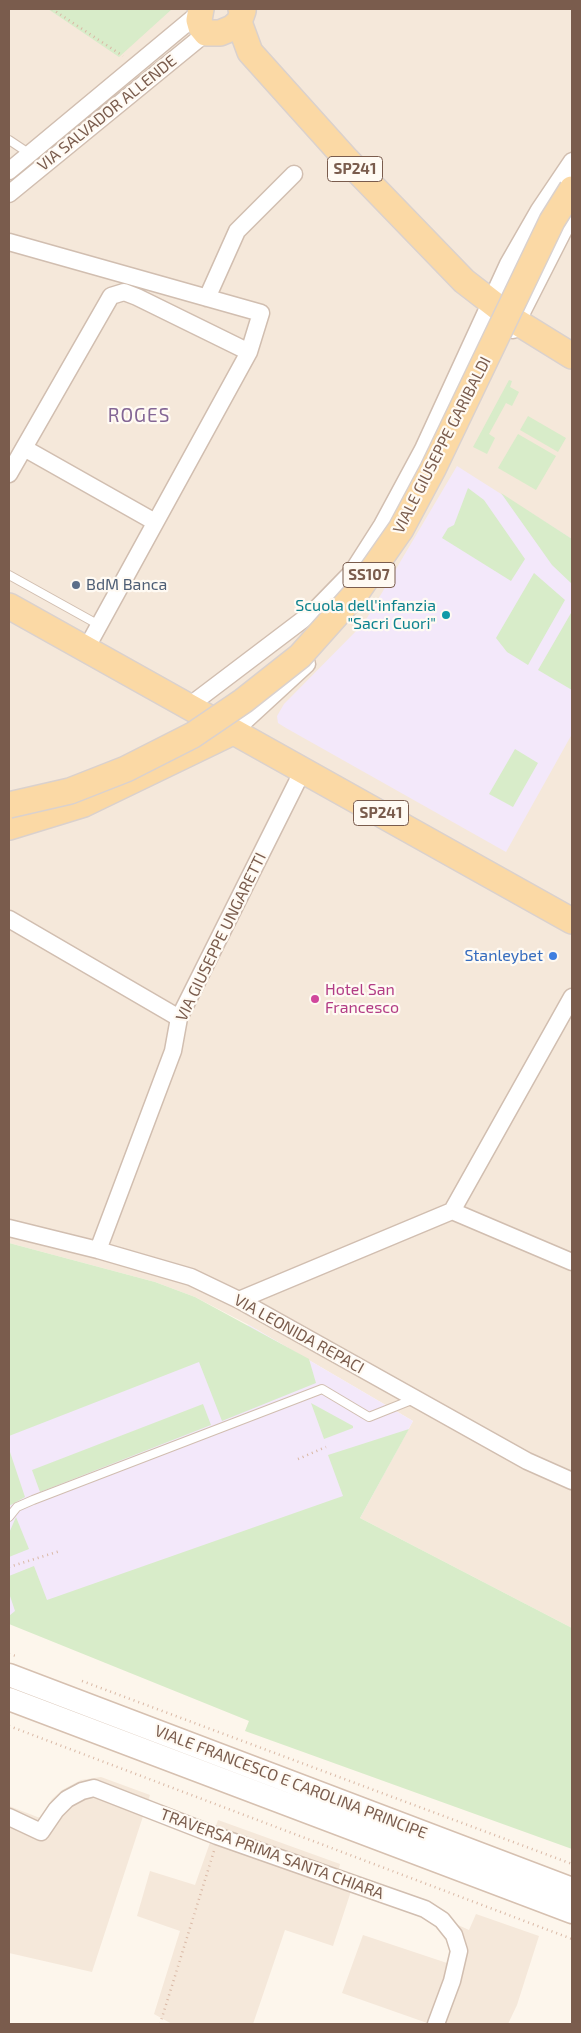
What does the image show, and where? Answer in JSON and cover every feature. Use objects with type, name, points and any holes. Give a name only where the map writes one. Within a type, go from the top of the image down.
[{"type":"main road","points":[[202,18],[220,33],[232,28],[242,13]]},
{"type":"main road","name":"SP241","points":[[242,13],[250,52],[347,160],[464,281],[517,322],[572,356]]},
{"type":"main road","name":"VIALE GIUSEPPE GARIBALDI","points":[[9,805],[70,791],[126,768],[193,735],[243,701],[300,656],[357,592],[401,529],[434,469],[552,221],[569,174]]},
{"type":"main road","name":"SP241","points":[[9,606],[572,921]]},
{"type":"main road","points":[[9,827],[84,804],[232,732]]},
{"type":"street","name":"VIA SALVADOR ALLENDE","points":[[9,171],[136,65],[202,18]]},
{"type":"street","name":"VIA SALVADOR ALLENDE","points":[[9,194],[202,18]]},
{"type":"street","points":[[207,298],[237,230],[294,174]]},
{"type":"street","points":[[189,706],[313,612],[352,572],[382,526],[423,449],[490,301],[530,226],[569,174]]},
{"type":"street","points":[[569,174],[572,200]]},
{"type":"street","points":[[232,732],[307,664],[354,611],[405,538],[572,214]]},
{"type":"street","points":[[9,242],[261,312],[249,352],[86,649]]},
{"type":"street","points":[[9,474],[110,296],[124,292],[137,297],[249,352]]},
{"type":"street","points":[[24,448],[155,522]]},
{"type":"street","name":"VIA GIUSEPPE UNGARETTI","points":[[98,1250],[173,1051],[179,1018],[303,770]]},
{"type":"street","points":[[9,840],[84,804]]},
{"type":"street","points":[[9,919],[179,1018]]},
{"type":"street","points":[[240,1300],[452,1211],[572,997]]},
{"type":"street","points":[[452,1211],[572,1262]]},
{"type":"street","name":"VIA LEONIDA REPACI","points":[[9,1228],[98,1250],[191,1277],[240,1300],[527,1461],[572,1480]]},
{"type":"street","name":"VIALE FRANCESCO E CAROLINA PRINCIPE","points":[[13,1666],[572,1889]]},
{"type":"street","name":"VIALE FRANCESCO E CAROLINA PRINCIPE","points":[[9,1699],[572,1912]]},
{"type":"street","name":"TRAVERSA PRIMA SANTA CHIARA","points":[[9,1817],[41,1832],[56,1810],[67,1799],[82,1791],[94,1788],[217,1836],[425,1910],[442,1920],[454,1935],[459,1951],[452,1980],[436,2024]]},
{"type":"lane","points":[[9,140],[30,154]]},
{"type":"lane","points":[[9,575],[99,625]]},
{"type":"lane","points":[[9,1517],[17,1508],[32,1500],[322,1390],[369,1417],[415,1398]]},
{"type":"path","points":[[52,9],[136,65]]},
{"type":"path","points":[[298,1459],[326,1447]]},
{"type":"path","points":[[9,1567],[60,1551]]},
{"type":"path","points":[[9,1654],[13,1666]]},
{"type":"path","points":[[74,1678],[572,1864]]},
{"type":"path","points":[[9,1726],[572,1939]]},
{"type":"path","points":[[160,2024],[216,1843]]},
{"type":"shaded area","points":[[9,9],[572,9],[572,1628],[360,1518],[413,1421],[249,1325],[195,1297],[155,1282],[9,1243]]},
{"type":"shaded area","points":[[457,466],[572,539],[572,734],[506,852],[286,728],[278,723],[277,716],[284,704],[364,623]]},
{"type":"shaded area","points":[[249,1325],[413,1421],[360,1518],[9,1624],[9,1389]]},
{"type":"shaded area","points":[[101,1777],[150,1795],[92,1972],[9,1953],[9,1806],[40,1818],[52,1799],[62,1790],[81,1780]]},
{"type":"shaded area","points":[[218,1820],[340,1864],[338,1873],[355,1879],[333,1946],[285,1930],[253,2024],[172,2024],[154,2014],[180,1931],[137,1916],[150,1871],[195,1885]]},
{"type":"shaded area","points":[[476,1914],[539,1936],[517,2005],[508,2024],[430,2024],[342,1993],[363,1935],[447,1963],[458,1925],[469,1930]]},
{"type":"green space","points":[[48,9],[172,9],[119,57]]},
{"type":"green space","points":[[509,380],[512,381],[510,387],[519,392],[512,406],[506,403],[489,434],[495,438],[487,454],[473,447]]},
{"type":"green space","points":[[528,416],[566,438],[558,452],[520,430]]},
{"type":"green space","points":[[518,434],[556,456],[536,490],[498,468]]},
{"type":"green space","points":[[468,488],[484,500],[525,559],[511,581],[442,538],[448,528],[454,525]]},
{"type":"green space","points":[[501,493],[572,539],[572,584],[552,565]]},
{"type":"green space","points":[[534,573],[565,600],[528,665],[507,652],[496,638]]},
{"type":"green space","points":[[572,614],[572,690],[538,670]]},
{"type":"green space","points":[[515,749],[538,763],[513,807],[489,794]]},
{"type":"green space","points":[[9,1243],[155,1282],[195,1297],[309,1359],[316,1383],[222,1421],[199,1362],[9,1436]]},
{"type":"green space","points":[[311,1403],[353,1426],[353,1428],[324,1439]]},
{"type":"green space","points":[[203,1404],[211,1425],[40,1492],[32,1470]]},
{"type":"green space","points":[[409,1429],[360,1518],[572,1628],[572,1849],[245,1731],[249,1721],[9,1624],[9,1616],[15,1611],[9,1593],[9,1576],[34,1566],[47,1600],[343,1496],[328,1455]]},
{"type":"green space","points":[[9,1449],[25,1497],[9,1506]]},
{"type":"green space","points":[[16,1517],[29,1549],[9,1557],[9,1533]]},
{"type":"place","name":"BdM Banca","points":[[76,585]]},
{"type":"place","name":"Scuola dell'infanzia \"Sacri Cuori\"","points":[[446,615]]},
{"type":"place","name":"Stanleybet","points":[[553,956]]},
{"type":"place","name":"Hotel San Francesco","points":[[315,999]]},
{"type":"district","name":"ROGES","points":[[139,416]]}]
